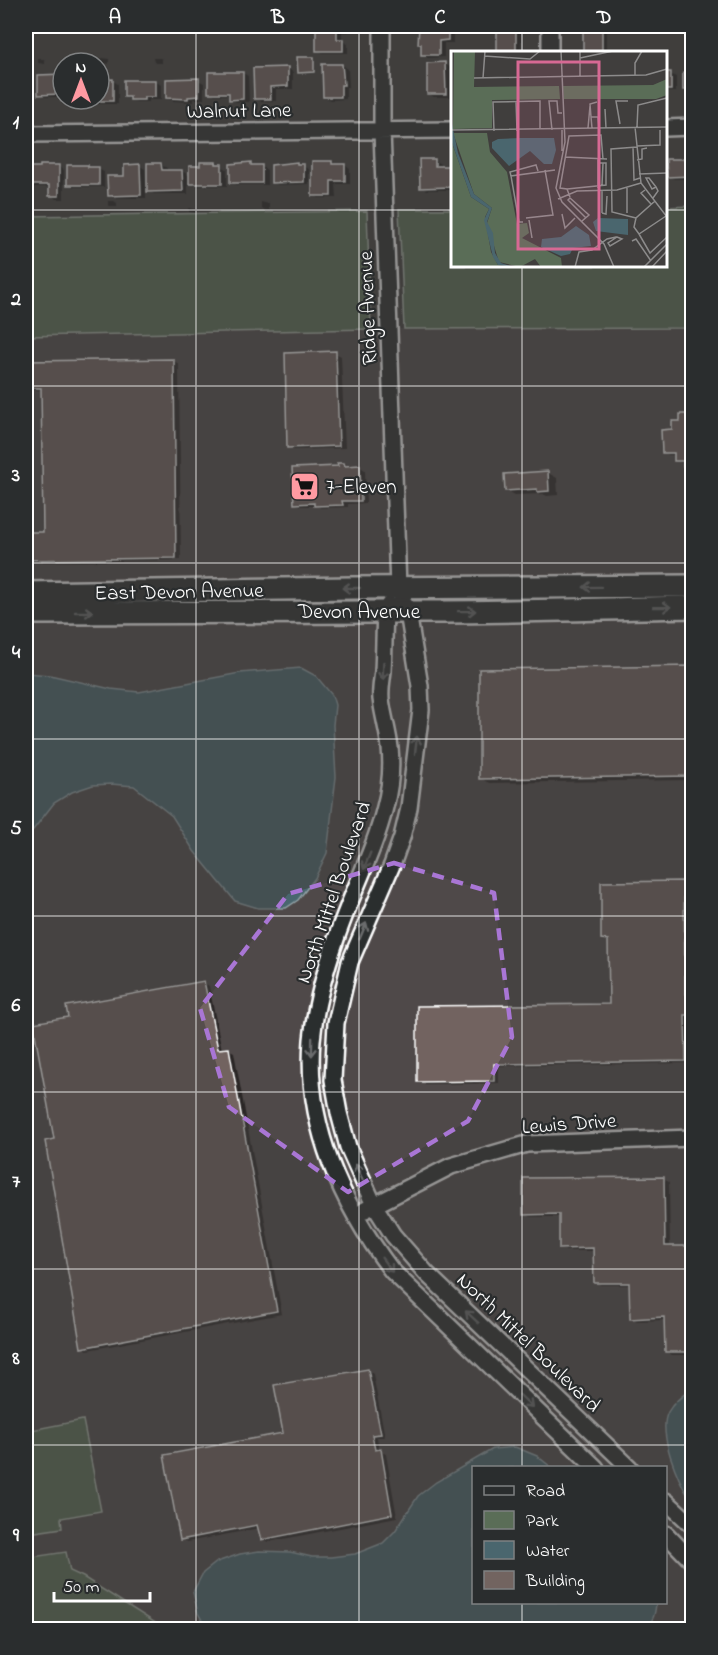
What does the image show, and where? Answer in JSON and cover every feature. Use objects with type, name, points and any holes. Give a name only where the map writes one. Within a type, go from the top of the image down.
[{"type":"main road","name":"East Devon Avenue","points":[[26,593],[693,586]]},
{"type":"main road","name":"Devon Avenue","points":[[26,613],[408,612],[693,607]]},
{"type":"street","name":"Ridge Avenue","points":[[382,26],[382,130],[398,588]]},
{"type":"street","points":[[550,26],[550,51]]},
{"type":"street","points":[[667,128],[693,128]]},
{"type":"street","name":"Walnut Lane","points":[[26,134],[451,130]]},
{"type":"street","name":"North Mittel Boulevard","points":[[398,588],[408,612],[420,686],[409,808],[392,865],[350,962],[336,1023],[333,1080],[339,1113],[348,1147],[374,1205],[393,1235],[427,1274],[629,1466]]},
{"type":"street","name":"North Mittel Boulevard","points":[[398,588],[385,612],[381,696],[390,748],[390,776],[385,807],[373,845],[336,938],[317,1005],[312,1041],[312,1079],[322,1134],[329,1162],[342,1192],[377,1251],[392,1271],[595,1466]]},
{"type":"street","name":"Lewis Drive","points":[[355,1216],[451,1166],[526,1144],[693,1138]]},
{"type":"street","points":[[667,1502],[693,1525]]},
{"type":"street","points":[[667,1535],[693,1561]]},
{"type":"highlighted area","points":[[394,863],[494,893],[512,1037],[468,1121],[348,1192],[229,1107],[200,1008],[288,894]]},
{"type":"shaded area","points":[[692,328],[692,1629],[165,1629],[83,1577],[33,1557],[29,1533],[62,1528],[61,1518],[100,1511],[83,1421],[26,1431],[26,336],[371,329]]},
{"type":"green space","points":[[692,206],[692,328],[404,329],[399,209],[451,209],[451,267],[667,267],[667,207]]},
{"type":"green space","points":[[367,211],[371,329],[26,336],[26,216]]},
{"type":"green space","points":[[83,1420],[101,1511],[61,1518],[62,1528],[29,1533],[33,1557],[66,1552],[70,1571],[165,1629],[26,1629],[26,1431]]},
{"type":"water","points":[[301,668],[316,676],[332,695],[335,705],[333,725],[336,777],[327,853],[315,878],[298,900],[286,908],[258,908],[235,901],[194,851],[172,816],[134,786],[93,785],[72,792],[54,803],[26,839],[26,673],[50,675],[111,689],[139,692],[240,673]]},
{"type":"water","points":[[692,1389],[692,1499],[690,1499],[670,1456],[665,1421],[673,1405]]},
{"type":"water","points":[[515,1447],[537,1456],[550,1466],[472,1466],[472,1604],[656,1604],[653,1619],[648,1625],[641,1630],[207,1629],[198,1613],[193,1592],[203,1573],[217,1562],[240,1554],[259,1551],[331,1557],[355,1554],[383,1543],[395,1531],[418,1496],[436,1482],[493,1449]]},
{"type":"building","points":[[316,26],[343,26],[343,30],[337,30],[337,39],[343,39],[343,51],[316,51]]},
{"type":"building","points":[[419,26],[448,26],[448,40],[439,41],[439,55],[421,55],[421,44],[418,44]]},
{"type":"building","points":[[497,26],[516,26],[516,51],[497,51]]},
{"type":"building","points":[[583,28],[602,28],[602,51],[583,51]]},
{"type":"building","points":[[297,57],[314,57],[314,72],[298,73]]},
{"type":"building","points":[[445,62],[446,94],[427,94],[427,63]]},
{"type":"building","points":[[322,64],[342,64],[344,85],[341,85],[341,97],[323,97]]},
{"type":"building","points":[[288,67],[288,86],[270,87],[271,99],[254,99],[253,68]]},
{"type":"building","points":[[208,72],[243,72],[243,99],[229,100],[229,93],[208,93]]},
{"type":"building","points":[[667,72],[671,72],[671,90],[667,90]]},
{"type":"building","points":[[683,73],[692,73],[692,90],[683,90]]},
{"type":"building","points":[[51,74],[51,94],[38,95],[38,75]]},
{"type":"building","points":[[199,78],[199,96],[188,97],[188,99],[166,98],[166,79]]},
{"type":"building","points":[[111,79],[113,79],[113,101],[111,101]]},
{"type":"building","points":[[124,80],[155,80],[155,97],[130,100],[130,97],[124,97]]},
{"type":"building","points":[[419,159],[435,159],[435,166],[451,166],[451,187],[420,188]]},
{"type":"building","points":[[667,159],[692,159],[692,176],[667,177]]},
{"type":"building","points":[[312,161],[332,161],[332,164],[345,164],[345,181],[331,181],[331,196],[312,196]]},
{"type":"building","points":[[200,162],[222,164],[222,184],[189,184],[189,166],[200,166]]},
{"type":"building","points":[[251,162],[251,165],[262,165],[262,183],[230,183],[230,164]]},
{"type":"building","points":[[297,162],[297,164],[304,164],[304,182],[271,183],[271,165]]},
{"type":"building","points":[[147,163],[161,163],[162,170],[182,170],[183,191],[147,192]]},
{"type":"building","points":[[140,164],[141,195],[108,196],[107,176],[124,176],[124,165]]},
{"type":"building","points":[[40,165],[59,165],[59,196],[49,196],[49,185],[27,185],[27,167],[40,167]]},
{"type":"building","points":[[67,165],[99,167],[99,185],[67,185]]},
{"type":"building","points":[[336,351],[339,446],[287,448],[285,353]]},
{"type":"building","points":[[174,359],[176,558],[26,560],[26,532],[43,532],[41,388],[26,388],[26,361]]},
{"type":"building","points":[[680,414],[692,414],[692,468],[683,467],[683,461],[674,461],[674,453],[662,453],[661,430],[672,429],[672,421],[680,421]]},
{"type":"building","points":[[337,463],[344,463],[345,466],[360,465],[361,501],[342,501],[343,505],[294,504],[292,468],[338,466]]},
{"type":"building","points":[[548,471],[549,491],[537,492],[537,489],[505,491],[504,474]]},
{"type":"building","points":[[692,666],[692,776],[479,779],[479,669]]},
{"type":"building","points":[[684,881],[685,994],[692,994],[692,1015],[685,1015],[686,1061],[494,1064],[494,1081],[417,1082],[417,1006],[609,1004],[608,940],[601,939],[601,882]]},
{"type":"building","points":[[204,981],[218,1049],[229,1048],[277,1311],[81,1348],[45,1141],[54,1139],[33,1023],[68,1017],[66,1006]]},
{"type":"building","points":[[664,1177],[665,1246],[692,1246],[692,1352],[665,1352],[664,1317],[630,1319],[629,1283],[594,1283],[593,1248],[559,1249],[559,1214],[523,1215],[523,1178]]},
{"type":"building","points":[[368,1369],[381,1434],[372,1435],[375,1450],[381,1449],[392,1514],[261,1540],[257,1525],[180,1540],[164,1455],[283,1433],[274,1385]]},
{"type":"place","name":"7-Eleven","points":[[305,486]]}]
